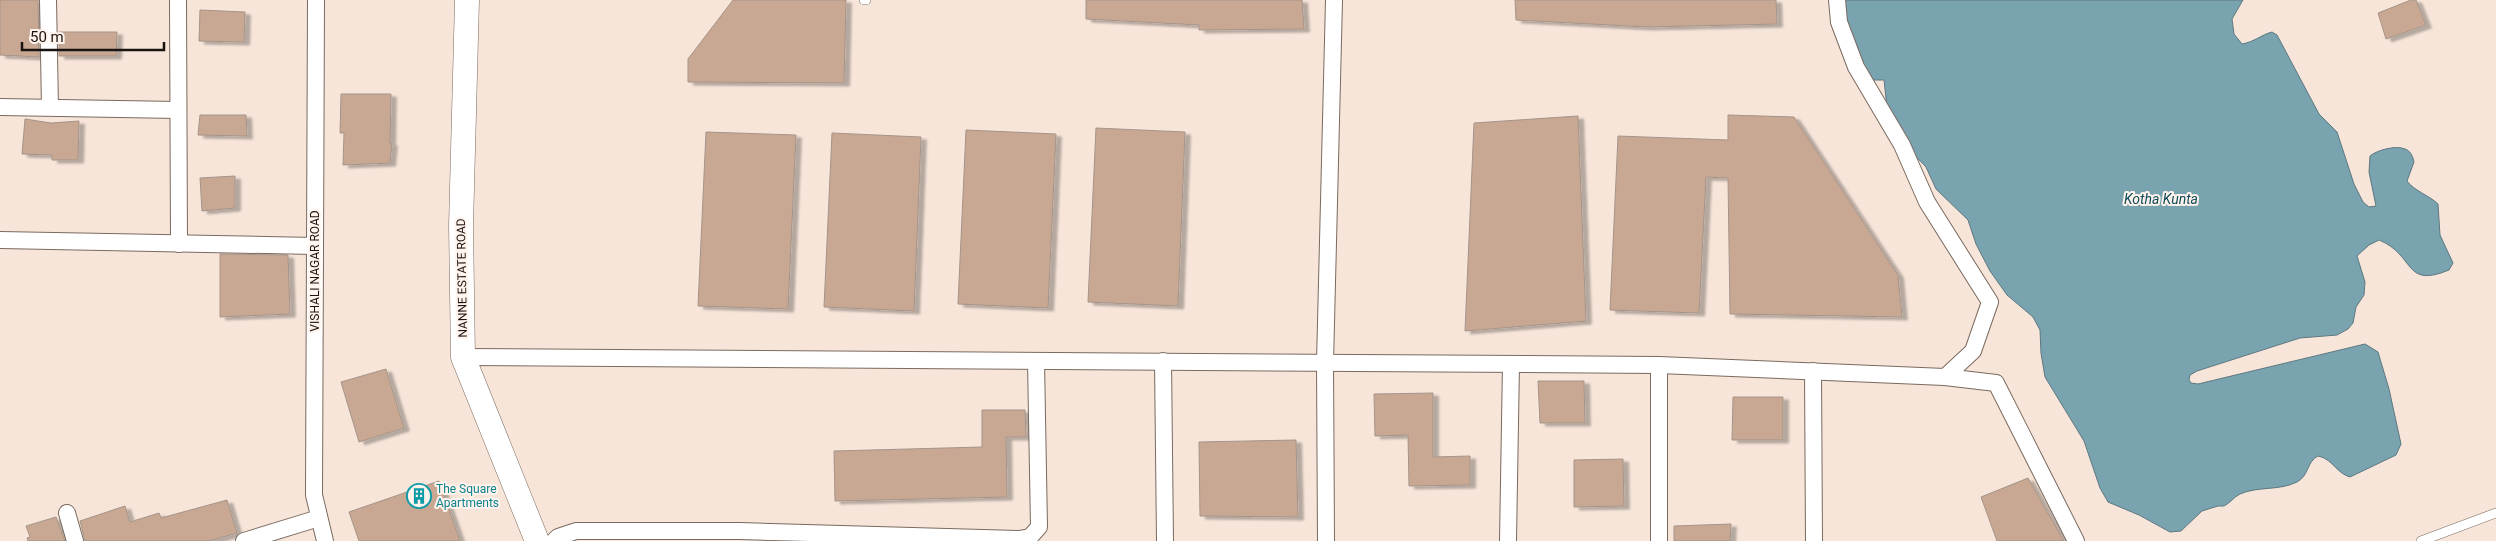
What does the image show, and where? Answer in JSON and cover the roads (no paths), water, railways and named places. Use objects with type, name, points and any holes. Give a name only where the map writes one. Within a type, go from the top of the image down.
[{"type":"street","points":[[48,0],[50,107]]},
{"type":"street","points":[[178,0],[180,244]]},
{"type":"street","name":"VISHALI NAGAR ROAD","points":[[316,0],[314,494],[318,518],[325,541]]},
{"type":"street","name":"NANNE ESTATE ROAD","points":[[467,0],[460,226],[463,357],[537,541]]},
{"type":"street","points":[[1326,541],[1325,362],[1334,0]]},
{"type":"street","points":[[1837,0],[1839,22],[1856,67],[1902,146],[1927,202],[1990,302],[1973,351],[1945,376]]},
{"type":"street","points":[[0,106],[178,110]]},
{"type":"street","points":[[0,240],[314,246]]},
{"type":"street","points":[[463,357],[1659,365],[1945,376],[1996,383],[2076,541]]},
{"type":"street","points":[[554,541],[558,537],[576,531],[740,531],[1030,539],[1039,527],[1036,361]]},
{"type":"street","points":[[1163,361],[1164,541]]},
{"type":"street","points":[[1508,541],[1511,364]]},
{"type":"street","points":[[1659,365],[1659,541]]},
{"type":"street","points":[[1813,371],[1814,541]]},
{"type":"street","points":[[67,513],[75,541]]},
{"type":"street","points":[[244,541],[318,518]]},
{"type":"lane","points":[[2420,541],[2496,513]]},
{"type":"water","name":"Kotha Kunta","points":[[1845,0],[2243,0],[2232,19],[2234,34],[2242,44],[2272,32],[2277,35],[2319,114],[2337,132],[2354,184],[2363,202],[2369,207],[2376,206],[2369,172],[2370,156],[2392,148],[2401,148],[2410,153],[2414,162],[2407,181],[2438,204],[2440,235],[2453,263],[2449,270],[2434,275],[2416,273],[2391,246],[2379,240],[2369,245],[2357,256],[2365,282],[2364,295],[2356,307],[2353,323],[2348,329],[2337,335],[2300,338],[2197,371],[2190,375],[2189,380],[2191,383],[2198,384],[2365,344],[2378,352],[2389,389],[2401,444],[2396,455],[2350,477],[2327,460],[2318,456],[2314,458],[2304,476],[2297,482],[2283,487],[2254,490],[2240,494],[2224,506],[2202,511],[2181,531],[2170,532],[2139,515],[2108,502],[2100,488],[2084,441],[2045,377],[2040,330],[2033,317],[2007,295],[1990,271],[1976,244],[1968,220],[1936,189],[1926,167],[1905,145],[1887,107],[1884,80],[1872,80],[1854,53],[1848,32]]},
{"type":"place","name":"The Square Apartments","points":[[419,496]]}]
